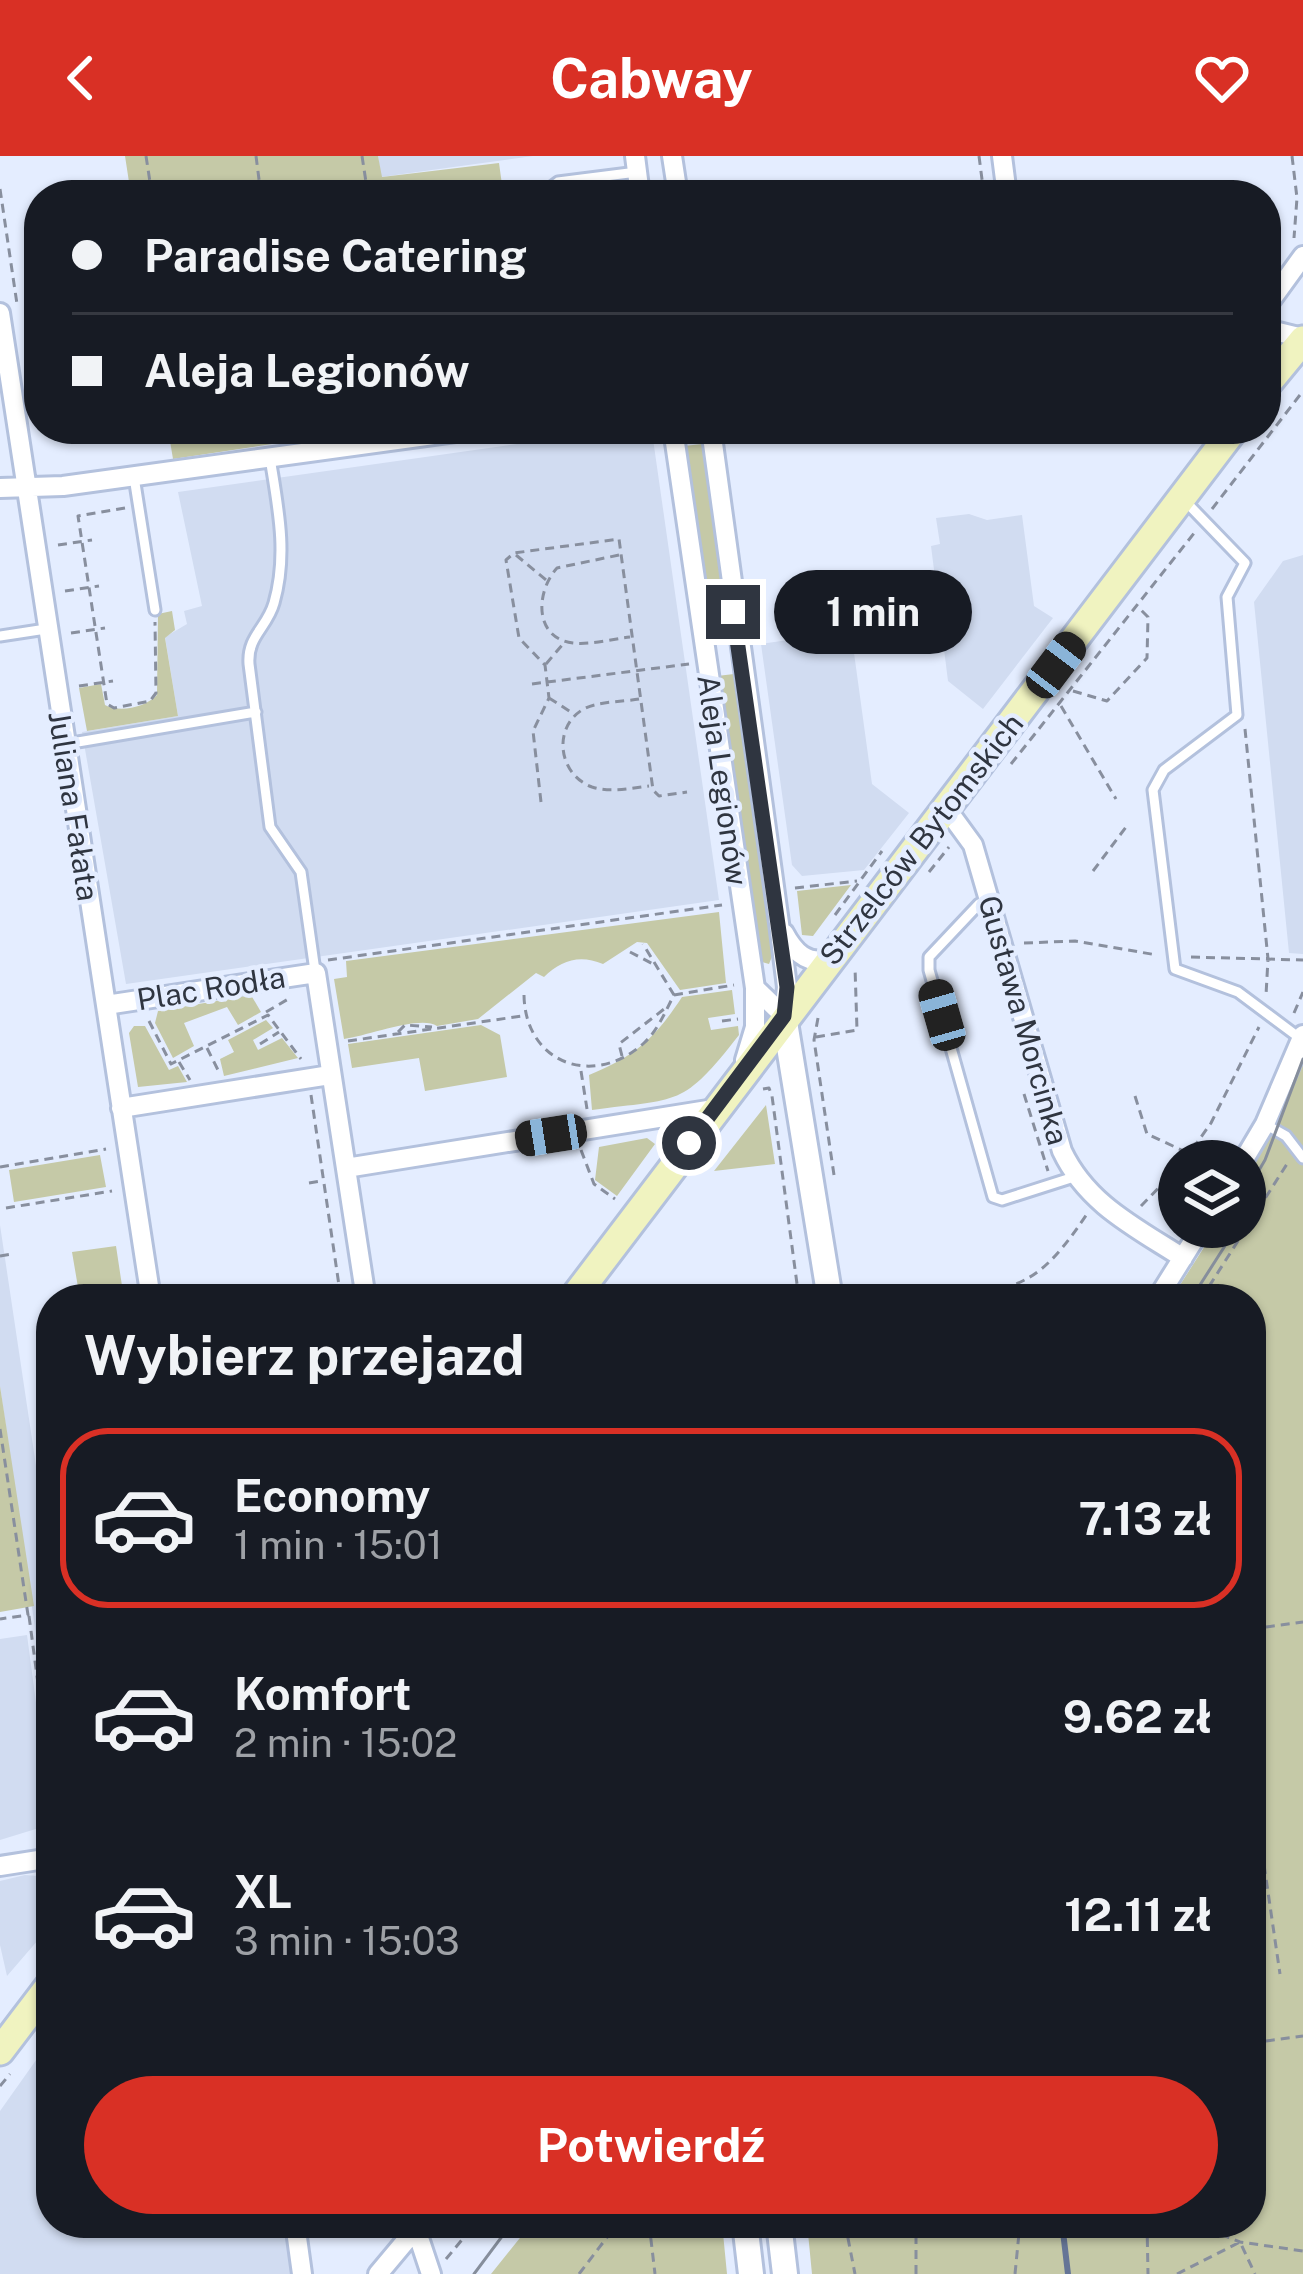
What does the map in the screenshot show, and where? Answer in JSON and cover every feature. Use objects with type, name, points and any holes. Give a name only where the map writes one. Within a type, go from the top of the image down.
[{"type":"main road","points":[[1281,366],[1303,339]]},
{"type":"main road","name":"Strzelców Bytomskich","points":[[584,1284],[714,1109],[748,1085],[784,1016],[842,962],[946,808],[1223,444]]},
{"type":"main road","points":[[4,2036],[36,2001]]},
{"type":"street","points":[[1281,280],[1298,249]]},
{"type":"street","name":"Juliana Fałata","points":[[10,316],[25,487],[56,631],[64,745],[149,1284]]},
{"type":"street","points":[[0,488],[134,477],[360,444]]},
{"type":"street","name":"Aleja Legionów","points":[[675,444],[755,988],[748,1085]]},
{"type":"street","name":"Aleja Legionów","points":[[713,444],[779,923],[784,1016],[828,1284]]},
{"type":"street","points":[[706,661],[739,656]]},
{"type":"street","name":"Gustawa Morcinka","points":[[946,808],[973,845],[1074,1178],[1092,1198],[1183,1258]]},
{"type":"street","points":[[779,923],[798,954],[818,962],[842,962]]},
{"type":"street","points":[[315,967],[364,1284]]},
{"type":"street","name":"Plac Rodła","points":[[106,1005],[315,967]]},
{"type":"street","points":[[755,988],[784,1016]]},
{"type":"street","points":[[1251,1140],[1265,1124],[1302,1037]]},
{"type":"street","points":[[748,1085],[768,1060],[794,1078]]},
{"type":"street","points":[[121,1108],[330,1075]]},
{"type":"street","points":[[346,1168],[592,1136],[714,1109]]},
{"type":"street","points":[[1167,1284],[1189,1248]]},
{"type":"street","points":[[0,1866],[36,1860]]},
{"type":"street","points":[[297,2238],[302,2274]]},
{"type":"street","points":[[378,2274],[406,2238]]},
{"type":"street","points":[[418,2238],[432,2274]]},
{"type":"street","points":[[747,2238],[751,2274]]},
{"type":"street","points":[[781,2238],[785,2274]]},
{"type":"lane","points":[[567,180],[636,164]]},
{"type":"lane","points":[[270,458],[283,561],[272,610],[248,645],[270,827],[301,872],[315,967]]},
{"type":"lane","points":[[134,477],[155,610]]},
{"type":"lane","points":[[1183,500],[1245,563],[1227,597],[1237,715],[1164,770],[1153,790],[1174,969],[1238,992],[1302,1037]]},
{"type":"lane","points":[[0,636],[56,631]]},
{"type":"lane","points":[[64,745],[256,712]]},
{"type":"lane","points":[[988,901],[979,904],[928,957],[993,1197],[1002,1200],[1074,1178]]},
{"type":"lane","points":[[1265,1124],[1294,1144],[1303,1158]]},
{"type":"path","points":[[1292,156],[1298,249]]},
{"type":"path","points":[[0,189],[10,316]]},
{"type":"path","points":[[1281,419],[1303,391]]},
{"type":"path","points":[[1004,773],[1139,608],[1262,444]]},
{"type":"path","points":[[139,505],[78,516],[107,704],[114,708],[150,701],[156,693],[155,610]]},
{"type":"path","points":[[541,802],[533,731],[549,698],[547,682],[544,665],[523,647],[515,624],[506,560],[514,553],[619,538],[652,785],[659,796],[687,792]]},
{"type":"path","points":[[51,547],[92,540]]},
{"type":"path","points":[[514,553],[547,581]]},
{"type":"path","points":[[621,555],[566,563],[547,581],[542,614],[554,635],[566,642],[632,637]]},
{"type":"path","points":[[58,592],[99,586]]},
{"type":"path","points":[[1071,690],[1107,701],[1147,658],[1148,617],[1139,608]]},
{"type":"path","points":[[56,631],[105,628]]},
{"type":"path","points":[[544,665],[566,642]]},
{"type":"path","points":[[532,684],[685,664]]},
{"type":"path","points":[[76,701],[73,687],[113,681]]},
{"type":"path","points":[[549,698],[576,716]]},
{"type":"path","points":[[640,698],[591,706],[576,716],[563,749],[564,761],[581,782],[611,790],[652,785]]},
{"type":"path","points":[[1060,704],[1116,799]]},
{"type":"path","points":[[1199,1140],[1233,1084],[1266,1011],[1266,936],[1246,729],[1237,715]]},
{"type":"path","points":[[1093,871],[1126,827]]},
{"type":"path","points":[[792,889],[859,880]]},
{"type":"path","points":[[315,967],[724,905]]},
{"type":"path","points":[[644,944],[674,995]]},
{"type":"path","points":[[630,952],[656,965]]},
{"type":"path","points":[[814,1037],[857,1030],[842,962]]},
{"type":"path","points":[[674,995],[736,985],[742,1028]]},
{"type":"path","points":[[128,1000],[130,1010],[143,1008],[171,1064],[268,1016],[303,990]]},
{"type":"path","points":[[524,994],[524,1016],[539,1046],[560,1064],[580,1068],[622,1056],[650,1038],[674,995]]},
{"type":"path","points":[[622,1056],[619,1044],[669,1005]]},
{"type":"path","points":[[268,1016],[310,1064]]},
{"type":"path","points":[[341,1042],[524,1016]]},
{"type":"path","points":[[722,1021],[741,1018]]},
{"type":"path","points":[[260,1044],[280,1032]]},
{"type":"path","points":[[174,1086],[222,1079],[206,1047]]},
{"type":"path","points":[[178,1061],[191,1084]]},
{"type":"path","points":[[580,1068],[592,1136],[580,1145],[584,1167],[594,1184],[621,1204]]},
{"type":"path","points":[[748,1085],[771,1091],[798,1284]]},
{"type":"path","points":[[309,1088],[339,1284]]},
{"type":"path","points":[[1135,1096],[1147,1133],[1162,1140]]},
{"type":"path","points":[[305,1128],[315,1127]]},
{"type":"path","points":[[1211,1284],[1285,1169],[1294,1144]]},
{"type":"path","points":[[0,1167],[106,1149]]},
{"type":"path","points":[[309,1183],[323,1180]]},
{"type":"path","points":[[1136,1211],[1158,1188]]},
{"type":"path","points":[[6,1208],[112,1191]]},
{"type":"path","points":[[1022,1284],[1035,1278],[1089,1210]]},
{"type":"path","points":[[0,1256],[12,1254]]},
{"type":"path","points":[[0,1429],[36,1671]]},
{"type":"path","points":[[0,1619],[28,1615]]},
{"type":"path","points":[[1266,1627],[1303,1622]]},
{"type":"path","points":[[1266,1882],[1280,1973]]},
{"type":"path","points":[[1266,2041],[1303,2036]]},
{"type":"path","points":[[432,2274],[463,2238]]},
{"type":"path","points":[[580,2274],[607,2238]]},
{"type":"path","points":[[651,2238],[655,2274]]},
{"type":"path","points":[[848,2238],[855,2274]]},
{"type":"path","points":[[916,2238],[916,2274]]},
{"type":"path","points":[[1015,2274],[1019,2238]]},
{"type":"path","points":[[1147,2238],[1148,2274]]},
{"type":"path","points":[[1230,2238],[1303,2251]]},
{"type":"path","points":[[1177,2274],[1240,2242]]},
{"type":"path","points":[[1240,2242],[1255,2274]]},
{"type":"shaded area","points":[[378,156],[533,156],[381,177]]},
{"type":"shaded area","points":[[516,444],[654,444],[719,900],[126,984],[82,732],[178,716],[165,637],[187,624],[184,611],[202,606],[178,492]]},
{"type":"shaded area","points":[[969,514],[987,520],[1022,515],[1034,606],[1053,618],[983,709],[948,681],[931,546],[940,544],[936,518]]},
{"type":"shaded area","points":[[1303,555],[1303,954],[1289,953],[1254,602],[1283,561]]},
{"type":"shaded area","points":[[851,631],[872,784],[909,813],[864,870],[802,876],[792,865],[761,644]]},
{"type":"shaded area","points":[[0,1225],[36,1466],[36,1635],[0,1386]]},
{"type":"shaded area","points":[[27,1635],[36,1702],[36,1829],[0,1840],[0,1639]]},
{"type":"shaded area","points":[[36,1876],[36,1942],[7,1976],[0,1945],[0,1881]]},
{"type":"shaded area","points":[[36,2060],[36,2238],[306,2238],[312,2274],[0,2274],[0,2111]]},
{"type":"green space","points":[[125,156],[378,156],[382,177],[499,163],[501,180],[129,180]]},
{"type":"green space","points":[[170,444],[272,444],[173,459]]},
{"type":"green space","points":[[702,444],[729,635],[712,637],[684,446]]},
{"type":"green space","points":[[172,611],[175,630],[165,638],[178,716],[87,731],[79,688],[101,684],[105,705],[125,709],[157,695],[158,614]]},
{"type":"green space","points":[[734,674],[773,954],[769,964],[758,961],[717,676]]},
{"type":"green space","points":[[851,885],[813,936],[802,935],[797,891]]},
{"type":"green space","points":[[719,912],[726,983],[680,990],[647,943],[637,942],[603,964],[579,959],[557,966],[544,977],[536,973],[478,1019],[437,1026],[406,1024],[344,1039],[334,979],[347,977],[346,961]]},
{"type":"green space","points":[[732,990],[735,1014],[708,1018],[711,1030],[738,1026],[739,1035],[691,1088],[662,1100],[592,1110],[589,1075],[643,1044],[682,997]]},
{"type":"green space","points":[[251,995],[261,1012],[238,1025],[227,1007],[184,1023],[194,1046],[173,1058],[155,1023],[158,1011]]},
{"type":"green space","points":[[266,1020],[273,1028],[253,1040],[258,1050],[282,1038],[298,1058],[224,1076],[220,1059],[234,1052],[228,1040]]},
{"type":"green space","points":[[481,1025],[500,1035],[507,1077],[425,1091],[419,1058],[352,1068],[348,1044]]},
{"type":"green space","points":[[134,1026],[145,1026],[169,1070],[178,1066],[187,1082],[138,1087],[129,1033]]},
{"type":"green space","points":[[1303,1045],[1303,2274],[812,2274],[808,2238],[1266,2238],[1266,1284],[1181,1284],[1204,1248],[1266,1248],[1263,1140]]},
{"type":"green space","points":[[766,1105],[775,1164],[714,1171]]},
{"type":"green space","points":[[647,1138],[655,1144],[617,1196],[595,1180],[599,1147]]},
{"type":"green space","points":[[100,1155],[106,1187],[14,1202],[9,1170]]},
{"type":"green space","points":[[116,1246],[122,1284],[77,1284],[72,1252]]},
{"type":"green space","points":[[0,1386],[34,1606],[0,1612]]},
{"type":"green space","points":[[520,2238],[723,2238],[727,2274],[491,2274]]},
{"type":"waterway","points":[[1064,2238],[1068,2274]]},
{"type":"tram line","points":[[1266,1157],[1303,1059]]},
{"type":"tram line","points":[[1201,1284],[1224,1248]]},
{"type":"tram line","points":[[474,2274],[501,2238]]},
{"type":"route","points":[[689,1143],[784,1016],[787,987],[733,612]]}]
